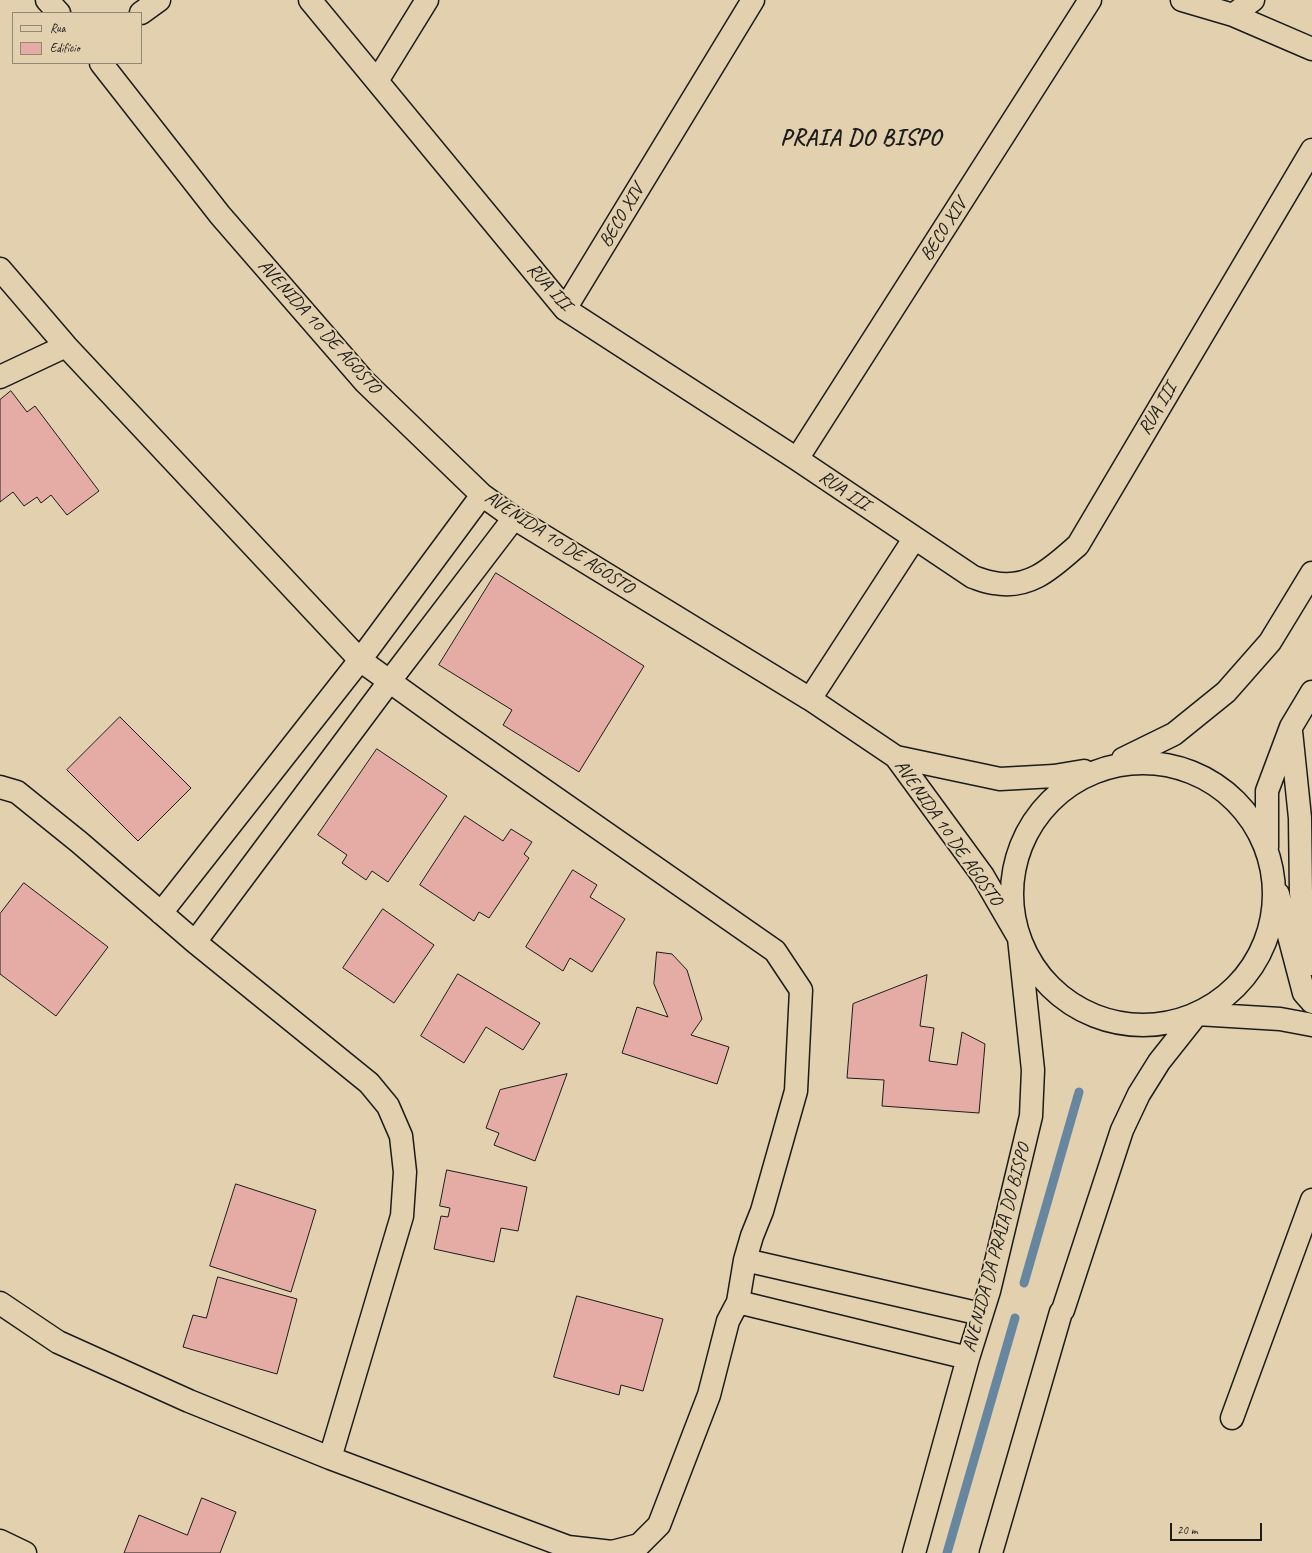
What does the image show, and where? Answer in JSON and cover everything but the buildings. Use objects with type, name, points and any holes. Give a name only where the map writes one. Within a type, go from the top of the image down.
[{"type":"street","points":[[47,0],[58,12]]},
{"type":"street","points":[[141,12],[159,0]]},
{"type":"street","name":"RUA III","points":[[310,0],[565,309],[797,459],[972,577],[994,583],[1002,584],[1030,581],[1053,567],[1078,545],[1312,150]]},
{"type":"street","points":[[377,81],[427,0]]},
{"type":"street","name":"BECO XIV","points":[[565,309],[753,0]]},
{"type":"street","name":"BECO XIV","points":[[797,459],[1090,0]]},
{"type":"street","points":[[1182,0],[1233,15],[1312,49]]},
{"type":"street","points":[[1233,15],[1253,0]]},
{"type":"street","name":"AVENIDA 10 DE AGOSTO","points":[[102,64],[220,215],[365,382],[482,495],[514,518],[810,699],[896,757],[983,876],[1019,938]]},
{"type":"street","points":[[0,269],[66,346],[360,660],[389,682],[775,951],[801,990],[796,1091],[762,1211],[752,1236],[745,1260],[738,1302],[728,1321],[709,1395],[659,1525],[639,1545],[612,1552],[568,1547],[330,1458],[189,1401],[58,1342],[0,1303]]},
{"type":"street","points":[[0,377],[66,346]]},
{"type":"street","points":[[161,913],[360,660],[482,495]]},
{"type":"street","points":[[195,942],[389,682],[514,518]]},
{"type":"street","points":[[810,699],[914,539]]},
{"type":"street","points":[[896,757],[1000,779],[1054,776],[1109,766],[1174,734],[1226,692],[1270,642],[1312,573]]},
{"type":"street","name":"AVENIDA DA PRAIA DO BISPO","points":[[991,1553],[1061,1312],[1063,1310],[1122,1130],[1139,1094],[1159,1062],[1197,1014],[1229,993],[1254,963],[1270,928],[1274,890],[1267,851],[1266,791],[1291,727],[1312,692]]},
{"type":"street","points":[[1291,727],[1300,818],[1301,893],[1312,964]]},
{"type":"street","name":"AVENIDA DA PRAIA DO BISPO","points":[[914,1553],[968,1358],[989,1291],[1031,1116],[1033,1070],[1019,938],[1011,895],[1018,852],[1038,814],[1070,784],[1109,766],[1148,762],[1187,769],[1222,788],[1249,816],[1267,851]]},
{"type":"street","points":[[0,787],[17,792],[79,842],[195,942],[369,1083],[388,1106],[401,1136],[405,1172],[402,1216],[330,1458]]},
{"type":"street","points":[[1267,851],[1304,993],[1312,1002]]},
{"type":"street","name":"AVENIDA DA PRAIA DO BISPO","points":[[1019,938],[1040,976],[1072,1005],[1112,1022],[1155,1025],[1197,1014]]},
{"type":"street","points":[[1197,1014],[1280,1019],[1312,1025]]},
{"type":"street","points":[[1232,1418],[1312,1200]]},
{"type":"street","points":[[745,1260],[981,1314]]},
{"type":"street","points":[[738,1302],[968,1358]]},
{"type":"street","points":[[0,1541],[25,1553]]},
{"type":"waterway","points":[[1024,1283],[1079,1092]]},
{"type":"waterway","points":[[947,1553],[1015,1318]]},
{"type":"district","name":"PRAIA DO BISPO","points":[[861,139]]}]
